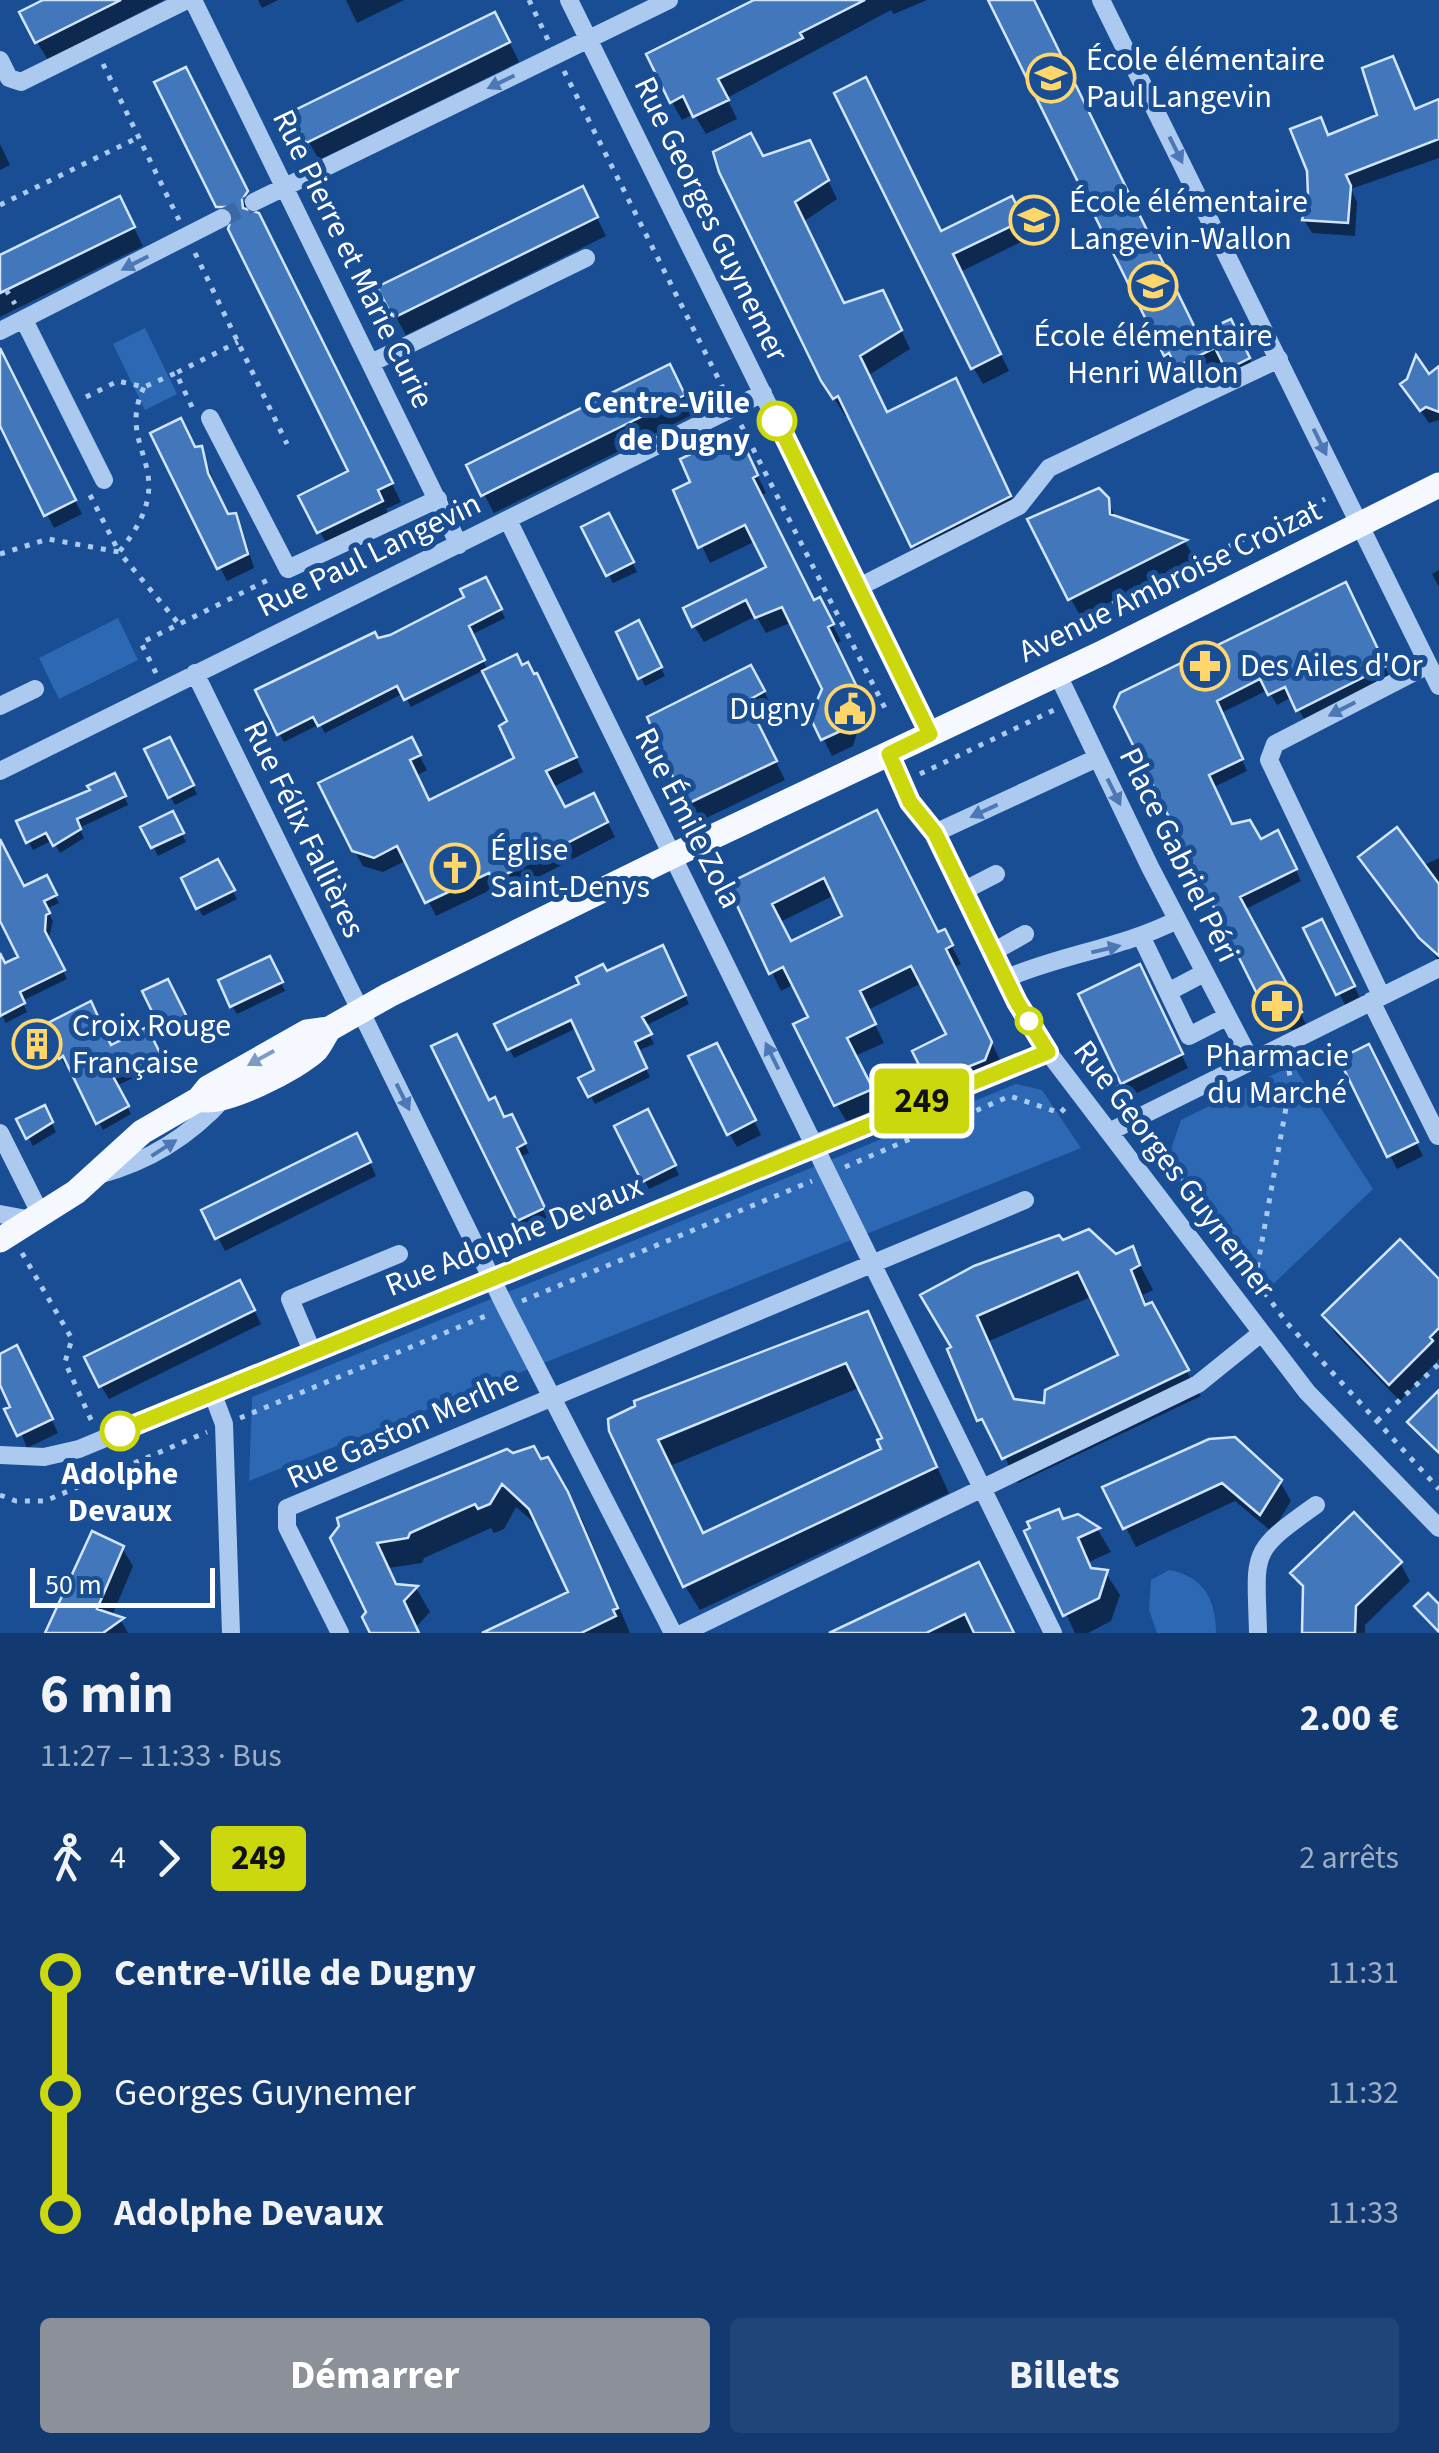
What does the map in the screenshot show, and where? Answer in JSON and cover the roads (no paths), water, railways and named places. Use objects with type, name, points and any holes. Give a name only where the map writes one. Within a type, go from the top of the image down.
[{"type":"main road","name":"Avenue Ambroise Croizat","points":[[17,1224],[93,1176],[142,1132],[212,1099],[208,1088],[307,1032],[329,1029],[360,1010],[672,856],[1439,485]]},
{"type":"street","points":[[0,60],[9,78],[21,82],[190,0]]},
{"type":"street","name":"Rue Pierre et Marie Curie","points":[[190,0],[459,545]]},
{"type":"street","name":"Rue Georges Guynemer","points":[[569,0],[930,734]]},
{"type":"street","points":[[254,202],[286,190],[669,0]]},
{"type":"street","points":[[1102,0],[1439,686]]},
{"type":"street","points":[[0,331],[222,218]]},
{"type":"street","points":[[371,363],[586,258]]},
{"type":"street","points":[[24,320],[104,480]]},
{"type":"street","points":[[858,587],[1019,506],[1049,468],[1279,359]]},
{"type":"street","name":"Rue Paul Langevin","points":[[0,771],[764,393]]},
{"type":"street","points":[[210,418],[288,569],[438,499]]},
{"type":"street","name":"Rue Émile Zola","points":[[508,520],[814,1144]]},
{"type":"street","points":[[1428,665],[1275,744],[1269,760],[1438,1136]]},
{"type":"street","name":"Place Gabriel Péri","points":[[1056,673],[1251,1061]]},
{"type":"street","name":"Rue Félix Fallières","points":[[195,674],[492,1278]]},
{"type":"street","points":[[0,706],[35,689]]},
{"type":"street","name":"Rue Georges Guynemer","points":[[889,754],[910,802],[935,833],[993,952],[1048,1052],[1307,1392],[1439,1528]]},
{"type":"street","points":[[935,833],[1097,758]]},
{"type":"street","points":[[963,891],[996,874]]},
{"type":"street","points":[[1007,978],[1142,938],[1177,920]]},
{"type":"street","points":[[993,952],[1026,934]]},
{"type":"street","points":[[1142,938],[1189,1036],[1226,1017]]},
{"type":"street","points":[[1111,1131],[1439,968]]},
{"type":"street","points":[[1168,992],[1204,974]]},
{"type":"street","name":"Rue Adolphe Devaux","points":[[0,1455],[44,1457],[100,1440],[814,1144],[1048,1052]]},
{"type":"street","points":[[0,1133],[17,1224]]},
{"type":"street","points":[[814,1144],[1053,1633]]},
{"type":"street","name":"Rue Gaston Merlhe","points":[[340,1633],[287,1526],[288,1508],[871,1261],[1025,1200]]},
{"type":"street","points":[[312,1351],[290,1300],[399,1254]]},
{"type":"street","name":"Rue Gaston Merlhe","points":[[492,1278],[673,1633]]},
{"type":"street","points":[[684,1633],[1198,1384],[1260,1334]]},
{"type":"street","points":[[212,1392],[224,1424],[231,1633]]},
{"type":"street","points":[[1258,1633],[1257,1564],[1262,1551],[1268,1539],[1316,1505]]},
{"type":"tunnel","points":[[222,218],[254,202]]},
{"type":"place","name":"École élémentaire Paul Langevin","points":[[1051,78]]},
{"type":"place","name":"École élémentaire Langevin-Wallon","points":[[1034,220]]},
{"type":"place","name":"École élémentaire Henri Wallon","points":[[1153,286]]},
{"type":"place","name":"Centre-Ville de Dugny","points":[[777,421]]},
{"type":"place","name":"Des Ailes d'Or","points":[[1205,666]]},
{"type":"place","name":"Dugny","points":[[850,709]]},
{"type":"place","name":"Église Saint-Denys","points":[[455,868]]},
{"type":"place","name":"Pharmacie du Marché","points":[[1277,1006]]},
{"type":"place","name":"Croix Rouge Française","points":[[37,1044]]},
{"type":"place","name":"Adolphe Devaux","points":[[120,1431]]}]
